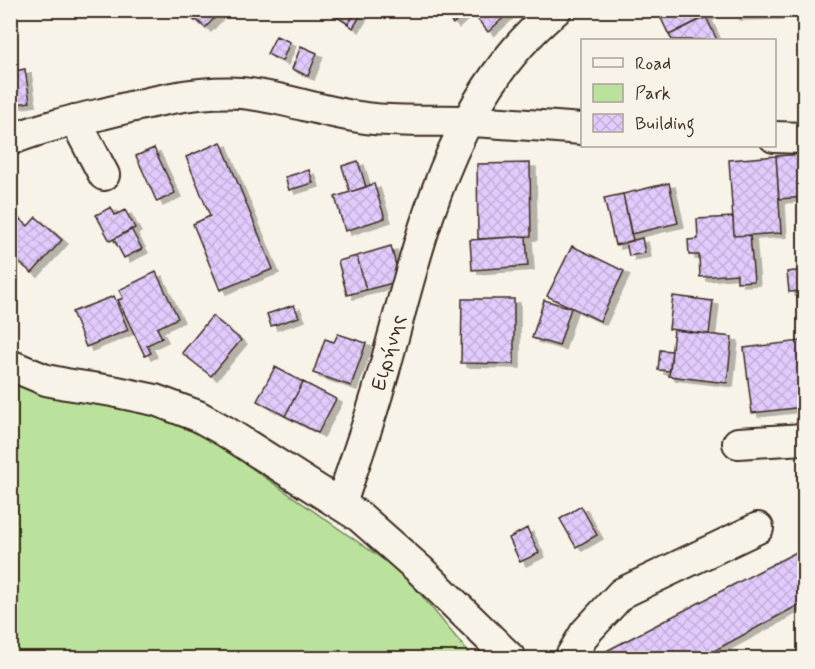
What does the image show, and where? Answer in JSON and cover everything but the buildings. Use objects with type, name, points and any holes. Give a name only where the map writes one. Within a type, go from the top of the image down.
[{"type":"street","name":"Ειρήνης","points":[[341,504],[378,392],[429,211],[442,176],[467,121],[488,86],[507,61],[556,10]]},
{"type":"street","points":[[10,140],[75,120],[180,97],[216,93],[260,96],[343,115],[373,119],[467,121],[581,129]]},
{"type":"street","points":[[75,120],[104,175]]},
{"type":"street","points":[[776,137],[804,138]]},
{"type":"street","points":[[10,365],[46,380],[155,400],[198,416],[223,430],[360,517],[414,563],[510,658]]},
{"type":"street","points":[[738,443],[804,439]]},
{"type":"street","points":[[570,658],[585,633],[622,593],[758,528]]},
{"type":"green space","points":[[10,379],[141,407],[190,427],[404,574],[473,658],[11,658]]}]
